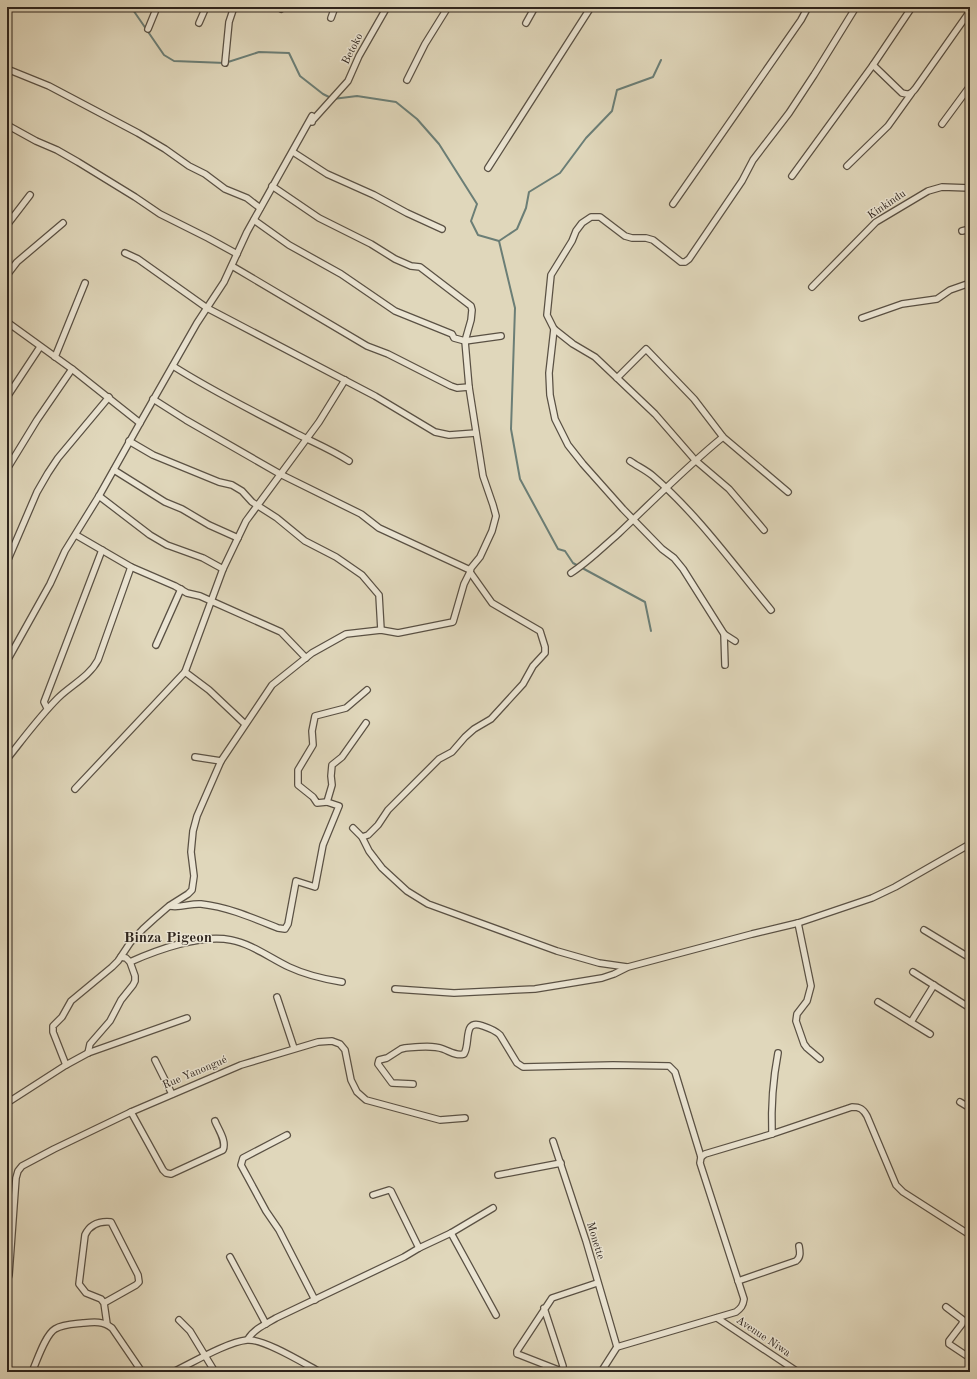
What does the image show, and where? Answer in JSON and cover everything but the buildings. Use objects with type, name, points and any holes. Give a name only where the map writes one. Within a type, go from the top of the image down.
[{"type":"street","points":[[148,29],[157,7]]},
{"type":"street","points":[[199,23],[206,7]]},
{"type":"street","points":[[226,62],[229,22],[234,7]]},
{"type":"street","points":[[331,18],[335,7]]},
{"type":"street","name":"Betoko","points":[[292,152],[312,116],[312,122],[348,81],[359,56],[387,7]]},
{"type":"street","points":[[407,80],[425,44],[448,7]]},
{"type":"street","points":[[526,23],[535,7]]},
{"type":"street","points":[[488,168],[591,7]]},
{"type":"street","points":[[673,204],[801,20],[808,7]]},
{"type":"street","points":[[764,530],[729,489],[695,460],[655,414],[595,357],[573,344],[554,329],[547,315],[551,290],[551,275],[582,223],[591,217],[600,217],[625,236],[653,240],[678,260],[685,262],[742,181],[753,160],[788,114],[856,7]]},
{"type":"street","points":[[792,176],[873,65],[912,7]]},
{"type":"street","points":[[847,166],[888,126],[970,11]]},
{"type":"street","points":[[873,65],[902,93],[907,95],[911,94]]},
{"type":"street","points":[[7,69],[49,86],[138,133],[165,149],[189,166],[205,174],[225,189],[247,198],[260,208]]},
{"type":"street","points":[[942,124],[970,86]]},
{"type":"street","points":[[7,125],[78,162],[160,214],[237,254]]},
{"type":"street","points":[[7,661],[50,584],[65,551],[99,496],[153,399],[207,308],[216,297],[247,232],[292,152],[327,174],[374,195],[407,213],[442,229]]},
{"type":"street","points":[[66,1065],[53,1032],[53,1026],[62,1017],[71,1001],[112,967],[134,938],[169,906],[192,890],[194,876],[191,852],[193,831],[198,816],[221,761],[272,685],[312,652],[346,634],[381,630],[398,633],[453,622],[464,584],[470,571],[480,557],[492,531],[496,516],[483,476],[469,387],[465,341],[472,310],[469,304],[420,267],[394,259],[372,244],[319,218],[272,186]]},
{"type":"street","name":"Kinkindu","points":[[812,287],[876,222],[928,190],[942,187],[970,188]]},
{"type":"street","points":[[7,225],[30,195]]},
{"type":"street","points":[[254,220],[289,245],[340,274],[395,311],[452,334],[454,338],[465,341],[501,336]]},
{"type":"street","points":[[7,275],[17,262],[63,223]]},
{"type":"street","points":[[962,231],[970,229]]},
{"type":"street","points":[[125,253],[138,259],[207,308],[375,396],[434,432],[449,435],[476,433]]},
{"type":"street","points":[[232,266],[367,346],[388,354],[451,386],[457,388],[469,387]]},
{"type":"street","points":[[55,357],[85,283]]},
{"type":"street","points":[[862,318],[902,304],[936,299],[950,290],[970,283]]},
{"type":"street","points":[[7,322],[72,369],[140,422]]},
{"type":"street","points":[[554,329],[550,373],[550,394],[555,419],[568,445],[583,464],[633,519],[684,569],[724,634],[735,642]]},
{"type":"street","points":[[7,397],[40,347]]},
{"type":"street","points":[[617,378],[646,349],[694,399],[723,437],[788,492]]},
{"type":"street","points":[[173,366],[193,379],[333,451],[349,461]]},
{"type":"street","points":[[7,469],[37,420],[72,369]]},
{"type":"street","points":[[75,789],[185,672],[210,601],[223,569],[246,521],[307,438],[345,380]]},
{"type":"street","points":[[7,562],[48,473],[58,458],[109,397]]},
{"type":"street","points":[[153,399],[186,420],[280,474],[361,514],[379,528],[470,571],[492,602],[540,631],[545,652],[523,684],[491,719],[464,737],[452,752],[440,759],[388,810],[368,835],[362,837]]},
{"type":"street","points":[[572,573],[583,565],[695,460],[723,437]]},
{"type":"street","points":[[129,441],[152,455],[219,482],[232,485],[242,491],[257,506],[277,518],[305,541],[336,557],[362,575],[379,595],[381,630]]},
{"type":"street","points":[[630,461],[652,476],[680,501],[771,610]]},
{"type":"street","points":[[114,470],[165,502],[238,538]]},
{"type":"street","points":[[99,496],[167,545],[203,558],[223,569]]},
{"type":"street","points":[[76,535],[131,567],[187,593],[200,596],[281,632],[306,658]]},
{"type":"street","points":[[47,708],[44,702],[102,550]]},
{"type":"street","points":[[7,760],[47,708],[66,689],[94,668],[131,567]]},
{"type":"street","points":[[156,645],[181,589]]},
{"type":"street","points":[[724,634],[725,665]]},
{"type":"street","points":[[185,672],[209,690],[245,724]]},
{"type":"street","points":[[169,906],[179,907],[199,904],[229,909],[278,928],[285,929],[288,924],[296,881],[316,887],[323,845],[339,806],[327,802],[318,803],[313,796],[298,785],[298,770],[313,744],[312,731],[314,716],[346,708],[368,690]]},
{"type":"street","points":[[327,802],[332,785],[332,765],[342,757],[366,723]]},
{"type":"street","points":[[195,757],[221,761]]},
{"type":"street","points":[[353,828],[362,837],[369,851],[382,868],[407,891],[428,904],[557,951],[599,963],[628,967]]},
{"type":"street","points":[[395,989],[454,993],[535,989],[602,978],[628,967],[798,923],[872,898],[895,887],[970,844]]},
{"type":"street","points":[[798,923],[811,986],[808,1001],[797,1014],[796,1021],[806,1048],[820,1059]]},
{"type":"street","points":[[924,930],[970,958]]},
{"type":"street","points":[[130,962],[175,945],[197,940],[229,939],[251,947],[298,971],[319,978],[342,982]]},
{"type":"street","points":[[88,1053],[90,1044],[110,1021],[121,1000],[133,985],[135,976],[130,962],[126,958],[121,957]]},
{"type":"street","points":[[913,972],[970,1008]]},
{"type":"street","points":[[911,1022],[934,985]]},
{"type":"street","points":[[277,997],[294,1048]]},
{"type":"street","points":[[878,1002],[930,1034]]},
{"type":"street","points":[[7,1103],[66,1065],[88,1053],[187,1018]]},
{"type":"street","points":[[413,1084],[392,1083],[378,1064],[379,1060],[387,1058],[401,1049],[406,1048],[434,1047],[454,1054],[464,1054],[470,1027],[473,1024],[477,1024],[497,1032],[517,1063],[523,1067],[613,1065],[669,1066],[675,1072],[700,1157],[700,1163],[744,1300],[741,1308],[736,1312],[617,1347],[601,1372]]},
{"type":"street","name":"Rue Yanongué","points":[[7,1282],[9,1275],[9,1237],[16,1178],[18,1171],[22,1166],[131,1112],[241,1065],[294,1048],[326,1040],[340,1044],[345,1050],[351,1080],[357,1092],[366,1100],[440,1120],[465,1118]]},
{"type":"street","points":[[772,1134],[771,1109],[774,1072],[778,1053]]},
{"type":"street","points":[[155,1060],[172,1094]]},
{"type":"street","points":[[960,1102],[970,1108]]},
{"type":"street","points":[[700,1157],[705,1154],[772,1134],[852,1107],[859,1107],[864,1110],[867,1116],[896,1185],[903,1192],[970,1235]]},
{"type":"street","points":[[131,1112],[163,1170],[170,1174],[223,1150],[225,1146],[224,1142],[214,1121]]},
{"type":"street","points":[[287,1135],[243,1158],[241,1165],[266,1211],[279,1230],[315,1300]]},
{"type":"street","name":"Monette","points":[[553,1141],[617,1347]]},
{"type":"street","points":[[498,1175],[561,1163]]},
{"type":"street","points":[[373,1195],[389,1190],[391,1191],[419,1248]]},
{"type":"street","points":[[248,1339],[251,1334],[266,1324],[404,1257],[493,1208]]},
{"type":"street","points":[[104,1303],[139,1282],[138,1275],[111,1222],[102,1222],[88,1228],[85,1235],[79,1284],[86,1293],[101,1299],[104,1303],[107,1324]]},
{"type":"street","points":[[451,1232],[496,1315]]},
{"type":"street","points":[[738,1282],[796,1261],[800,1256],[799,1246]]},
{"type":"street","points":[[230,1257],[266,1324]]},
{"type":"street","points":[[544,1308],[563,1366],[561,1371],[517,1354],[518,1347],[544,1308],[552,1298],[597,1283]]},
{"type":"street","points":[[946,1307],[963,1320],[962,1324],[949,1341],[949,1344],[970,1358]]},
{"type":"street","name":"Avenue Niwa","points":[[718,1318],[798,1372]]},
{"type":"street","points":[[179,1320],[190,1331],[215,1372]]},
{"type":"street","points":[[32,1372],[49,1334],[56,1328],[95,1322],[107,1324],[116,1332],[142,1372]]},
{"type":"street","points":[[173,1372],[233,1343],[248,1339],[268,1345],[320,1372]]},
{"type":"waterway","points":[[27,7],[30,10],[45,7]]},
{"type":"waterway","points":[[131,7],[164,55],[174,61],[225,63],[259,52],[289,53],[300,76],[323,94],[333,99],[357,96],[396,102],[417,119],[439,144],[477,204],[471,221],[478,235],[499,241]]},
{"type":"waterway","points":[[499,241],[517,229],[526,208],[529,192],[560,173],[586,138],[612,111],[617,90],[653,77],[661,60]]},
{"type":"waterway","points":[[499,241],[515,308],[511,429],[520,479],[558,549],[565,551],[573,563],[645,602],[651,631]]},
{"type":"district","name":"Binza Pigeon","points":[[168,938]]}]
